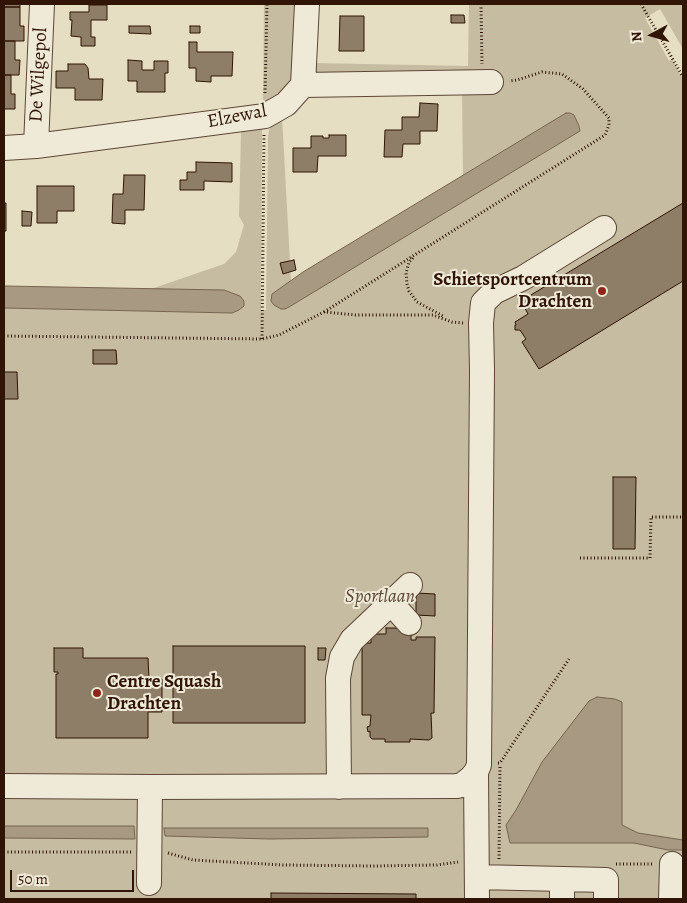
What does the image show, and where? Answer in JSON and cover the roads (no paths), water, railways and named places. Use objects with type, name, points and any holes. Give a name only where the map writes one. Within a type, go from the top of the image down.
[{"type":"street","name":"De Wilgepol","points":[[36,146],[42,4]]},
{"type":"street","points":[[307,4],[303,85],[487,82]]},
{"type":"street","name":"Elzewal","points":[[4,148],[36,146],[265,116],[286,104],[303,85]]},
{"type":"street","points":[[4,786],[150,788],[457,786],[462,785],[471,778],[479,765],[481,323],[483,303],[494,292],[523,278],[604,228]]},
{"type":"street","points":[[339,787],[338,678],[342,657],[352,640],[410,585]]},
{"type":"street","points":[[391,603],[409,623]]},
{"type":"street","points":[[476,772],[477,888],[562,889],[606,880],[606,899]]},
{"type":"street","points":[[149,883],[150,788]]},
{"type":"street","points":[[671,899],[672,864]]},
{"type":"place","name":"Schietsportcentrum Drachten","points":[[602,291]]},
{"type":"place","name":"Centre Squash Drachten","points":[[97,693]]},
{"type":"park label","name":"Sportlaan","points":[[380,597]]}]
